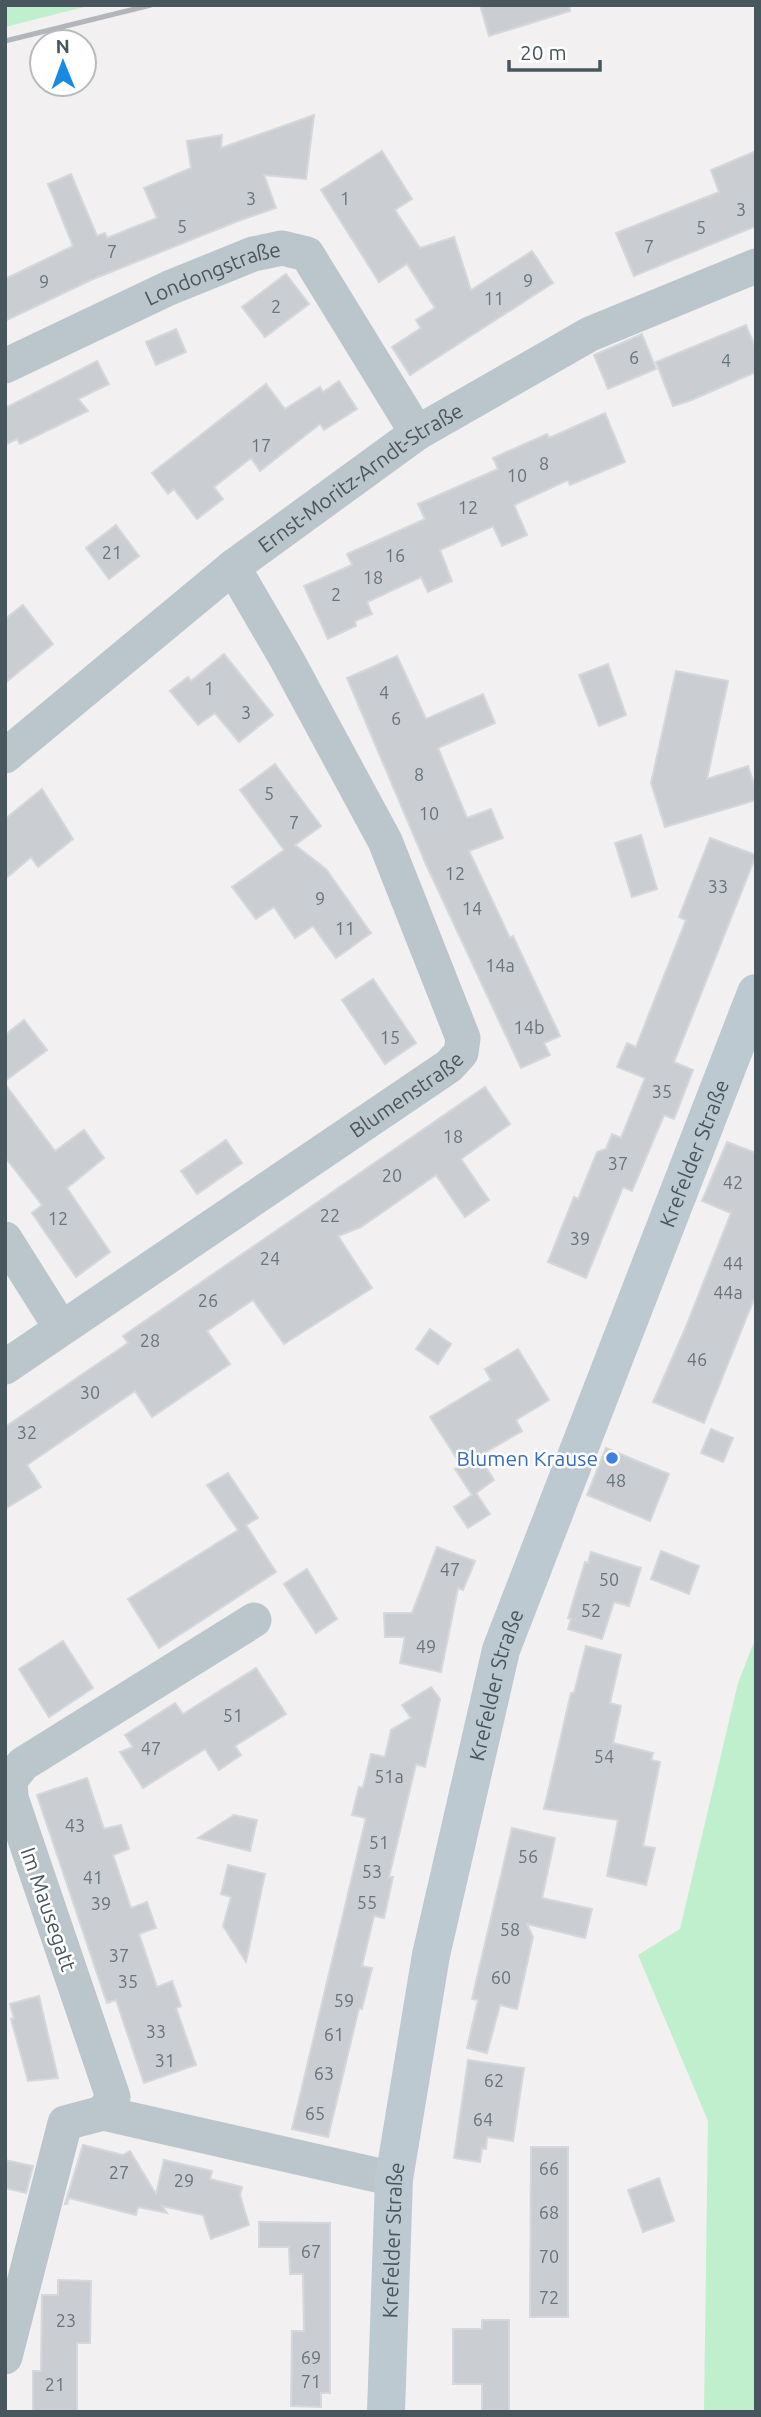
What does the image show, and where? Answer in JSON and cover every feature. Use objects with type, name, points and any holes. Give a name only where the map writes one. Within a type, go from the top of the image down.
[{"type":"main road","name":"Krefelder Straße","points":[[386,2412],[394,2179],[430,1955],[501,1650],[756,993]]},
{"type":"street","name":"Londongstraße","points":[[5,366],[169,288],[253,254],[282,248],[307,254],[417,433]]},
{"type":"street","name":"Ernst-Moritz-Arndt-Straße","points":[[5,756],[233,567],[417,433],[590,334],[756,266]]},
{"type":"street","name":"Blumenstraße","points":[[5,1367],[449,1066],[461,1053],[463,1038],[385,841],[286,658],[233,567]]},
{"type":"street","points":[[5,1239],[61,1328]]},
{"type":"street","name":"Im Mausegatt","points":[[103,2113],[113,2097],[11,1798],[10,1780],[23,1764],[254,1620]]},
{"type":"street","points":[[5,2357],[65,2123],[103,2113],[394,2179]]},
{"type":"green space","points":[[5,5],[92,5],[5,27]]},
{"type":"green space","points":[[756,1637],[756,2412],[704,2412],[708,2121],[638,1955],[680,1929],[738,1683]]},
{"type":"building","points":[[480,5],[569,5],[570,11],[489,36]]},
{"type":"building","points":[[314,115],[306,179],[264,175],[276,208],[91,280],[5,321],[5,279],[73,246],[48,184],[71,174],[97,236],[105,233],[107,238],[157,218],[144,188],[191,168],[187,141],[222,135],[221,148]]},
{"type":"building","points":[[382,151],[412,199],[395,210],[420,248],[454,237],[471,290],[532,251],[553,283],[410,375],[392,347],[421,328],[416,320],[435,308],[407,264],[379,282],[321,190]]},
{"type":"building","points":[[756,151],[756,226],[634,276],[616,233],[719,192],[711,170]]},
{"type":"building","points":[[286,274],[309,304],[265,337],[242,307]]},
{"type":"building","points":[[746,325],[756,349],[756,372],[673,406],[656,362]]},
{"type":"building","points":[[176,329],[186,352],[156,365],[146,342]]},
{"type":"building","points":[[642,334],[656,369],[608,389],[594,355]]},
{"type":"building","points":[[97,361],[109,384],[78,399],[88,411],[20,444],[17,439],[5,445],[5,408]]},
{"type":"building","points":[[339,381],[357,409],[324,430],[320,424],[260,471],[251,458],[214,487],[223,499],[197,519],[174,489],[168,494],[152,473],[266,384],[285,409],[320,387],[323,392]]},
{"type":"building","points":[[605,413],[625,462],[570,485],[568,480],[514,505],[527,535],[502,546],[493,526],[440,550],[452,581],[428,592],[421,577],[367,602],[372,614],[355,621],[356,626],[328,639],[304,586],[352,565],[347,554],[425,519],[418,504],[498,469],[493,458],[547,434],[549,438]]},
{"type":"building","points":[[116,525],[139,556],[109,579],[86,548]]},
{"type":"building","points":[[23,605],[53,644],[5,683],[5,619]]},
{"type":"building","points":[[224,654],[273,715],[239,742],[215,713],[198,725],[170,691],[188,677],[191,681]]},
{"type":"building","points":[[397,656],[426,719],[483,694],[495,723],[438,748],[467,818],[491,809],[503,838],[469,851],[560,1036],[544,1043],[550,1055],[521,1068],[425,862],[347,678]]},
{"type":"building","points":[[608,664],[626,715],[599,726],[579,675]]},
{"type":"building","points":[[676,671],[728,681],[707,779],[748,766],[756,790],[756,800],[665,827],[651,783]]},
{"type":"building","points":[[275,764],[321,826],[295,845],[326,869],[371,933],[336,958],[313,926],[295,938],[274,907],[256,919],[232,887],[284,850],[240,790]]},
{"type":"building","points":[[42,789],[73,839],[38,867],[31,857],[5,879],[5,819]]},
{"type":"building","points":[[641,835],[657,889],[632,897],[615,843]]},
{"type":"building","points":[[710,838],[756,855],[674,1062],[693,1070],[674,1119],[664,1115],[632,1191],[623,1187],[586,1278],[548,1262],[574,1197],[578,1199],[597,1152],[606,1149],[612,1134],[621,1138],[645,1078],[617,1067],[627,1043],[636,1047],[686,920],[679,917]]},
{"type":"building","points":[[373,979],[416,1043],[385,1064],[342,1000]]},
{"type":"building","points":[[24,1020],[47,1050],[5,1081],[5,1035]]},
{"type":"building","points":[[5,1084],[55,1151],[84,1130],[104,1158],[67,1188],[110,1252],[76,1277],[32,1213],[42,1205],[5,1157]]},
{"type":"building","points":[[485,1087],[510,1124],[461,1159],[489,1200],[465,1217],[436,1175],[361,1227],[338,1236],[372,1288],[284,1344],[253,1300],[207,1331],[230,1364],[152,1417],[135,1391],[27,1465],[41,1487],[5,1509],[5,1427],[128,1343],[123,1336]]},
{"type":"building","points":[[226,1140],[242,1163],[197,1194],[181,1171]]},
{"type":"building","points":[[727,1142],[756,1153],[756,1294],[704,1423],[653,1402],[731,1213],[702,1201]]},
{"type":"building","points":[[430,1329],[451,1344],[438,1364],[416,1349]]},
{"type":"building","points":[[518,1349],[549,1400],[516,1420],[522,1431],[479,1456],[494,1480],[476,1493],[490,1514],[468,1528],[454,1507],[472,1495],[455,1469],[461,1465],[430,1417],[491,1380],[485,1369]]},
{"type":"building","points":[[711,1429],[733,1438],[723,1462],[701,1453]]},
{"type":"building","points":[[606,1448],[669,1474],[650,1521],[587,1495]]},
{"type":"building","points":[[228,1473],[258,1518],[246,1525],[276,1572],[159,1648],[128,1599],[238,1530],[207,1485]]},
{"type":"building","points":[[437,1547],[475,1561],[463,1590],[458,1588],[441,1672],[400,1663],[405,1637],[385,1637],[384,1613],[412,1613]]},
{"type":"building","points":[[661,1551],[699,1566],[689,1594],[651,1579]]},
{"type":"building","points":[[591,1552],[641,1568],[629,1606],[614,1602],[602,1639],[568,1629],[571,1619],[568,1618],[585,1562],[588,1563]]},
{"type":"building","points":[[307,1569],[337,1619],[316,1633],[284,1584]]},
{"type":"building","points":[[63,1641],[93,1688],[49,1717],[19,1669]]},
{"type":"building","points":[[586,1646],[621,1655],[610,1703],[621,1706],[613,1743],[653,1753],[651,1760],[660,1762],[643,1846],[655,1848],[646,1885],[607,1876],[618,1820],[544,1809],[571,1693],[574,1693]]},
{"type":"building","points":[[256,1668],[286,1714],[235,1746],[241,1755],[219,1770],[205,1749],[143,1788],[120,1752],[133,1747],[125,1735],[175,1703],[183,1714]]},
{"type":"building","points":[[431,1687],[440,1699],[425,1767],[416,1764],[389,1877],[393,1877],[384,1918],[374,1916],[362,1966],[372,1968],[362,2009],[359,2008],[328,2137],[292,2129],[366,1818],[352,1815],[359,1787],[363,1788],[371,1754],[385,1757],[391,1730],[411,1718],[402,1705]]},
{"type":"building","points":[[87,1778],[104,1829],[121,1825],[129,1849],[113,1855],[131,1908],[147,1902],[156,1928],[139,1934],[157,1987],[172,1981],[181,2006],[176,2008],[196,2065],[144,2083],[116,2000],[107,2003],[37,1795]]},
{"type":"building","points":[[234,1815],[257,1820],[250,1851],[198,1838]]},
{"type":"building","points":[[512,1828],[555,1838],[542,1898],[592,1909],[585,1938],[527,1924],[533,1937],[517,2009],[500,2005],[487,2053],[467,2048],[478,2000],[472,1999]]},
{"type":"building","points":[[228,1865],[265,1874],[246,1962],[223,1926],[231,1897],[221,1894]]},
{"type":"building","points":[[39,1996],[58,2078],[28,2081],[11,2019],[14,2018],[10,2004]]},
{"type":"building","points":[[468,2060],[524,2068],[513,2141],[487,2137],[486,2149],[482,2148],[480,2162],[454,2158]]},
{"type":"building","points":[[83,2145],[123,2155],[130,2151],[156,2194],[164,2160],[212,2171],[210,2179],[242,2187],[240,2195],[249,2225],[211,2239],[203,2215],[162,2206],[167,2213],[138,2207],[136,2215],[69,2198],[65,2204]]},
{"type":"building","points":[[531,2147],[568,2147],[568,2317],[530,2317]]},
{"type":"building","points":[[5,2160],[33,2166],[26,2193],[5,2188]]},
{"type":"building","points":[[659,2178],[674,2221],[643,2232],[628,2190]]},
{"type":"building","points":[[259,2222],[330,2223],[330,2393],[321,2393],[321,2407],[291,2406],[292,2331],[304,2331],[303,2274],[290,2274],[289,2247],[259,2247]]},
{"type":"building","points":[[58,2280],[91,2281],[90,2343],[77,2343],[77,2412],[33,2412],[33,2371],[41,2371],[42,2295],[58,2295]]},
{"type":"building","points":[[482,2320],[509,2320],[509,2412],[482,2412],[482,2384],[453,2384],[453,2329],[482,2329]]},
{"type":"railway","points":[[5,41],[151,5]]},
{"type":"place","name":"Blumen Krause","points":[[612,1458]]}]
